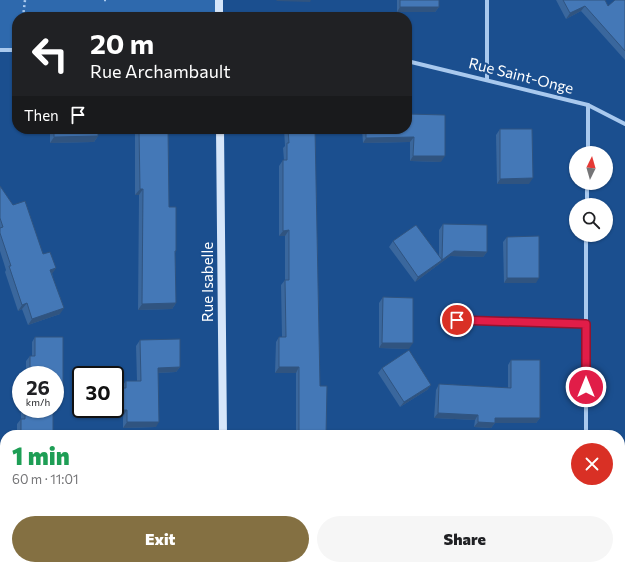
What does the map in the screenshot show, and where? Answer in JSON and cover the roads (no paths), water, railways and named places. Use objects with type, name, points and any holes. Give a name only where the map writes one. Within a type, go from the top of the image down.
[{"type":"street","points":[[219,0],[219,12]]},
{"type":"street","points":[[487,0],[487,79]]},
{"type":"street","points":[[0,50],[12,50]]},
{"type":"street","name":"Rue Saint-Onge","points":[[412,62],[487,79],[588,105],[625,124]]},
{"type":"street","points":[[588,105],[588,146]]},
{"type":"street","name":"Rue Isabelle","points":[[220,134],[223,430]]},
{"type":"street","points":[[586,242],[586,430]]},
{"type":"street","points":[[457,320],[586,324]]}]
